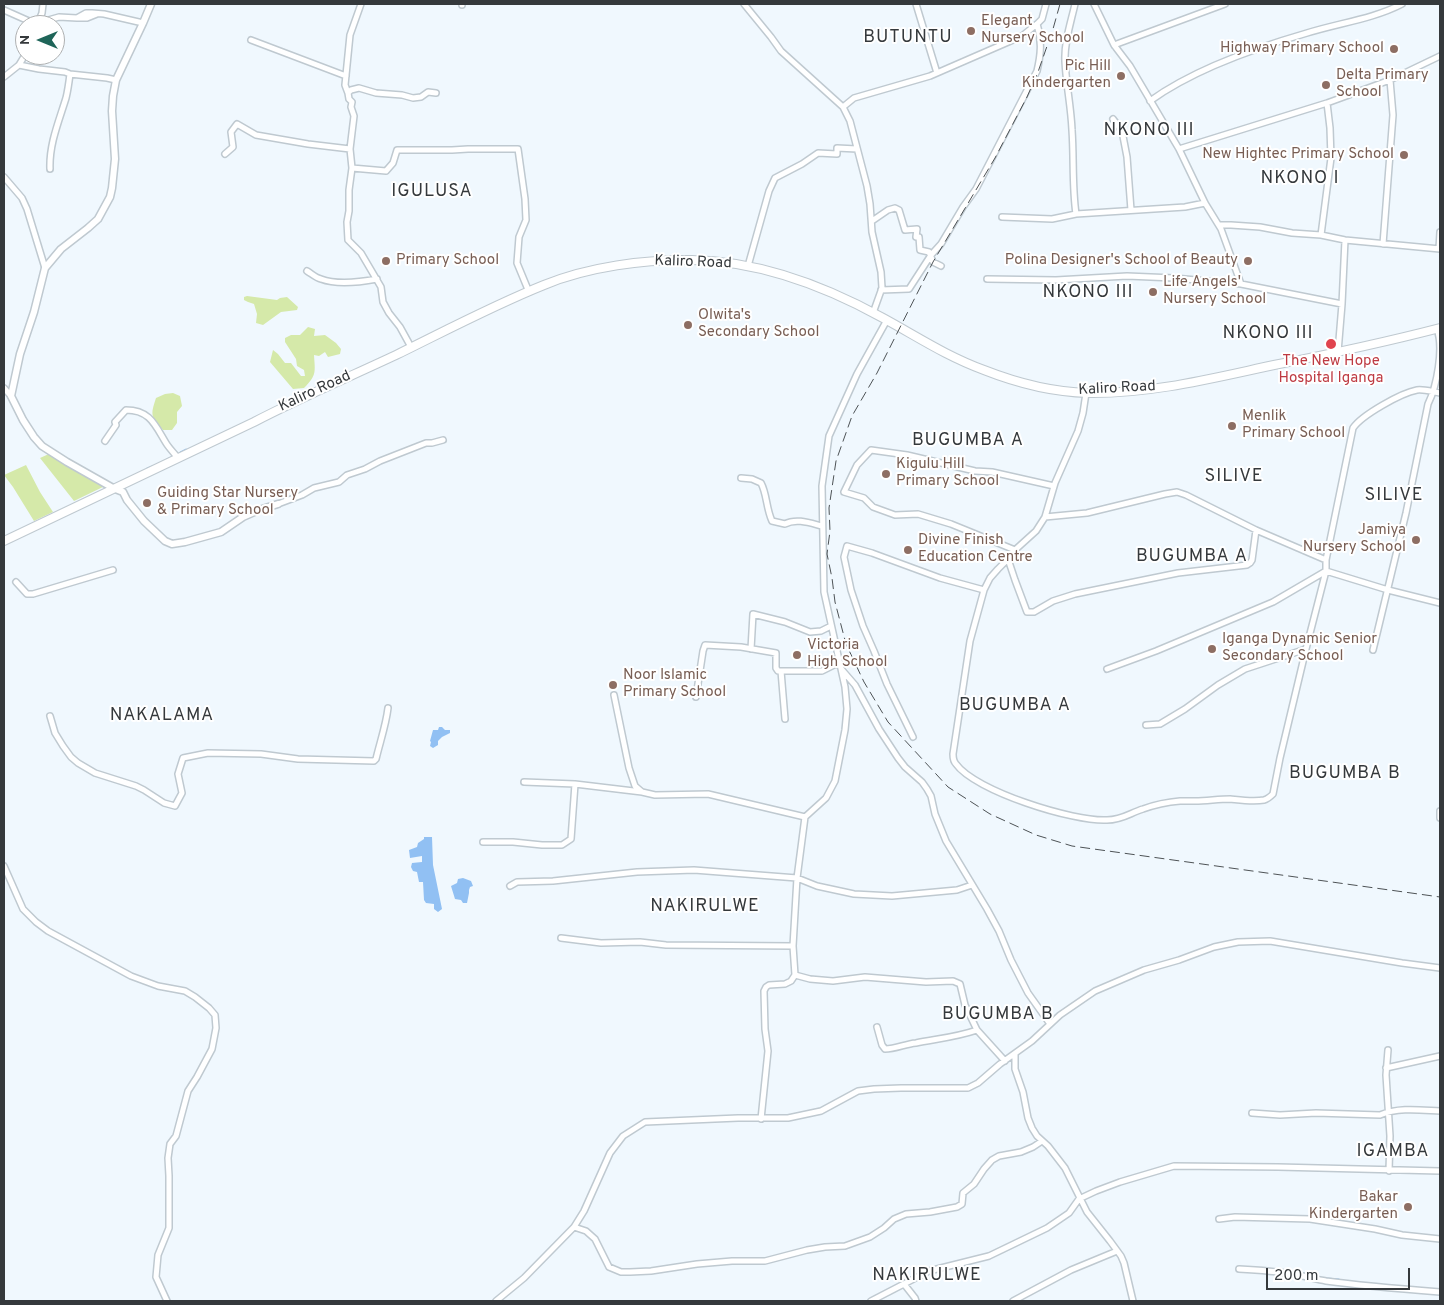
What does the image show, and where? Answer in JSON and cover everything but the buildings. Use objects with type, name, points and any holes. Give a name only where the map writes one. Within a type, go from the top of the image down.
[{"type":"main road","name":"Kaliro Road","points":[[4,541],[482,312],[546,284],[579,274],[622,265],[652,261],[692,260],[729,262],[800,280],[844,297],[943,353],[982,370],[1028,385],[1086,393],[1136,391],[1177,385],[1439,331]]},
{"type":"street","points":[[11,396],[19,356],[34,312],[45,268],[61,249],[98,218],[110,197],[115,159],[112,111],[116,80],[151,4]]},
{"type":"street","points":[[361,4],[350,35],[345,85],[349,99],[352,102],[351,107],[354,116],[350,149],[352,168],[347,222],[348,240],[362,253],[381,287],[383,302],[411,347]]},
{"type":"street","points":[[744,4],[780,51],[843,107],[850,121],[867,186],[872,232],[881,272],[881,290],[873,312]]},
{"type":"street","points":[[916,4],[937,73]]},
{"type":"street","points":[[843,107],[854,98],[937,73],[1022,36],[1042,19],[1046,4]]},
{"type":"street","points":[[1075,4],[1066,43],[1065,60],[1071,107],[1072,162],[1076,214]]},
{"type":"street","points":[[1094,4],[1114,45],[1130,66],[1179,148],[1205,203],[1219,226],[1241,284]]},
{"type":"street","points":[[1114,45],[1225,4]]},
{"type":"street","points":[[1150,101],[1166,88],[1241,55],[1307,33],[1366,18],[1402,4]]},
{"type":"street","points":[[65,17],[77,18],[86,13],[100,14],[143,23]]},
{"type":"street","points":[[881,290],[908,289],[931,255],[942,244],[963,207],[976,189],[1037,70],[1041,53],[1037,24]]},
{"type":"street","points":[[251,40],[346,76]]},
{"type":"street","points":[[1179,148],[1327,103],[1390,80],[1440,56]]},
{"type":"street","points":[[4,77],[20,65],[116,80]]},
{"type":"street","points":[[50,169],[50,157],[56,125],[67,96],[70,74]]},
{"type":"street","points":[[1384,244],[1393,115],[1390,80]]},
{"type":"street","points":[[348,93],[359,88],[376,93],[413,98],[421,97],[428,92],[436,93]]},
{"type":"street","points":[[1322,236],[1330,158],[1330,128],[1327,103]]},
{"type":"street","points":[[1113,119],[1122,131],[1127,157],[1131,210]]},
{"type":"street","points":[[225,154],[233,147],[231,132],[237,124],[256,135],[350,149]]},
{"type":"street","points":[[748,266],[774,178],[802,164],[818,152],[837,154],[837,148],[856,149]]},
{"type":"street","points":[[352,168],[386,171],[393,163],[397,150],[518,149],[526,220],[519,237],[517,263],[529,292]]},
{"type":"street","points":[[4,177],[6,182],[22,198],[27,208],[45,268]]},
{"type":"street","points":[[1002,216],[1052,218],[1076,214],[1185,207],[1205,203]]},
{"type":"street","points":[[872,221],[888,210],[895,208],[899,210],[905,230],[918,229],[916,237],[919,238],[920,250],[929,252],[934,262],[941,266]]},
{"type":"street","points":[[1219,226],[1231,224],[1260,227],[1345,240],[1440,249],[1440,232]]},
{"type":"street","points":[[1338,352],[1345,240]]},
{"type":"street","points":[[307,271],[321,280],[355,283],[377,279]]},
{"type":"street","points":[[987,279],[1056,280],[1127,276],[1174,278],[1241,284],[1342,304]]},
{"type":"street","points":[[761,1119],[768,1051],[765,1029],[764,991],[768,985],[785,984],[791,981],[794,975],[793,946],[805,817],[826,798],[835,781],[845,730],[847,708],[845,687],[824,592],[822,486],[829,436],[857,374],[887,320]]},
{"type":"street","points":[[1373,650],[1406,513],[1428,404],[1434,392],[1439,364],[1439,331]]},
{"type":"street","points":[[4,388],[11,396],[38,443],[67,462],[123,492],[144,521],[165,541],[172,544],[221,532],[259,510],[302,495],[314,488],[339,482],[347,475],[426,442],[432,443],[443,440]]},
{"type":"street","points":[[1086,393],[1078,431],[1054,486],[1045,517],[1036,531],[1015,550],[990,578],[984,590],[970,641],[953,760],[956,766],[968,775],[992,789],[1051,812],[1072,817],[1107,820],[1124,818],[1142,809],[1166,802],[1228,799],[1263,800],[1269,799],[1273,794],[1306,648],[1326,571],[1326,560],[1353,428],[1368,413],[1408,393],[1418,390],[1440,393]]},
{"type":"street","points":[[105,441],[116,425],[115,422],[122,414],[126,410],[135,410],[147,415],[178,458]]},
{"type":"street","points":[[1015,550],[933,518],[918,514],[895,515],[874,507],[864,498],[844,492],[857,465],[871,450],[907,455],[975,471],[992,472],[1054,486]]},
{"type":"street","points":[[741,478],[761,482],[772,520],[785,524],[801,521],[822,526]]},
{"type":"street","points":[[1045,517],[1087,513],[1177,492],[1256,530],[1326,560]]},
{"type":"street","points":[[1008,559],[1027,612],[1034,612],[1053,601],[1075,594],[1178,573],[1247,565],[1252,560],[1256,530]]},
{"type":"street","points":[[913,737],[887,684],[863,626],[851,590],[844,558],[847,546],[872,553],[940,578],[984,590]]},
{"type":"street","points":[[16,582],[27,594],[33,594],[113,570]]},
{"type":"street","points":[[1107,670],[1273,602],[1326,571],[1388,590],[1440,603]]},
{"type":"street","points":[[751,649],[753,614],[785,622],[810,632],[821,631],[831,626]]},
{"type":"street","points":[[696,697],[703,651],[706,644],[776,653],[776,668],[778,671],[822,671],[840,662]]},
{"type":"street","points":[[1146,726],[1160,724],[1244,669],[1306,648]]},
{"type":"street","points":[[841,670],[855,685],[879,729],[905,768],[922,782],[927,789],[946,842],[999,931],[1008,954],[1028,993],[1050,1024]]},
{"type":"street","points":[[782,671],[785,719]]},
{"type":"street","points":[[614,695],[629,768],[635,786],[642,792]]},
{"type":"street","points":[[50,716],[63,746],[78,763],[95,773],[136,786],[164,803],[175,806],[182,793],[178,774],[183,758],[217,753],[261,754],[298,759],[374,761],[386,726],[388,708]]},
{"type":"street","points":[[524,782],[575,784],[655,795],[708,794],[805,817]]},
{"type":"street","points":[[483,842],[562,845],[571,839],[575,784]]},
{"type":"street","points":[[1440,811],[1440,818]]},
{"type":"street","points":[[4,866],[23,909],[48,931],[131,976],[158,986],[184,991],[195,997],[215,1015],[216,1028],[212,1049],[188,1091],[176,1136],[170,1144],[168,1158],[169,1228],[158,1255],[156,1277],[167,1301]]},
{"type":"street","points":[[510,886],[517,882],[553,881],[637,872],[694,870],[798,878],[817,886],[854,894],[905,896],[957,890],[972,885]]},
{"type":"street","points":[[561,938],[601,943],[640,942],[666,945],[793,946]]},
{"type":"street","points":[[496,1301],[524,1278],[574,1227],[584,1211],[610,1153],[623,1136],[645,1122],[788,1118],[821,1112],[858,1091],[874,1088],[968,1088],[978,1083],[1032,1041],[1072,1006],[1095,991],[1144,970],[1180,960],[1214,947],[1238,942],[1270,941],[1440,968]]},
{"type":"street","points":[[794,975],[810,979],[833,981],[865,977],[926,982],[952,981],[960,984],[965,1005],[977,1030],[1005,1061]]},
{"type":"street","points":[[877,1027],[885,1049],[963,1035],[977,1030]]},
{"type":"street","points":[[1388,1050],[1386,1068],[1389,1111],[1388,1171]]},
{"type":"street","points":[[1015,1054],[1015,1069],[1023,1092],[1028,1118],[1037,1136],[1048,1146],[1065,1168],[1087,1212],[1124,1263],[1133,1301]]},
{"type":"street","points":[[1386,1068],[1440,1056]]},
{"type":"street","points":[[1252,1113],[1280,1115],[1380,1115],[1389,1111],[1410,1109],[1440,1111]]},
{"type":"street","points":[[574,1227],[586,1231],[595,1239],[609,1268],[621,1272],[650,1271],[732,1261],[765,1261],[807,1250],[845,1246],[870,1237],[894,1219],[906,1214],[957,1207],[962,1204],[964,1193],[974,1184],[992,1160],[999,1156],[1021,1152],[1042,1141]]},
{"type":"street","points":[[1070,1212],[1079,1199],[1096,1191],[1174,1166],[1440,1171]]},
{"type":"street","points":[[871,1301],[929,1271],[990,1256],[1047,1228],[1070,1212],[1081,1209],[1087,1212]]},
{"type":"street","points":[[1219,1218],[1310,1219],[1402,1235],[1440,1239]]},
{"type":"street","points":[[1013,1301],[1071,1270],[1117,1251]]},
{"type":"street","points":[[1239,1269],[1265,1270],[1325,1281],[1402,1290],[1440,1292]]},
{"type":"street","points":[[904,1284],[916,1301]]},
{"type":"green space","points":[[244,297],[277,300],[287,297],[298,307],[297,310],[281,312],[263,325],[256,323],[257,314],[254,304],[244,300]]},
{"type":"green space","points":[[308,327],[315,329],[314,336],[325,335],[336,343],[341,349],[340,354],[328,357],[325,352],[319,356],[314,355],[315,369],[311,380],[304,388],[293,389],[270,362],[273,350],[285,363],[291,363],[301,376],[305,376],[304,370],[297,366],[296,359],[285,342],[285,338],[291,335],[300,335]]},
{"type":"green space","points":[[173,393],[180,396],[182,406],[177,412],[177,423],[172,430],[163,430],[153,416],[154,404],[156,398]]},
{"type":"green space","points":[[51,453],[105,486],[74,501],[40,458]]},
{"type":"green space","points":[[26,465],[53,512],[34,521],[4,475]]},
{"type":"water","points":[[439,727],[450,730],[450,733],[442,737],[438,741],[438,745],[433,748],[430,746],[430,741],[433,730],[438,730]]},
{"type":"water","points":[[424,837],[432,837],[433,865],[442,909],[438,912],[434,909],[434,904],[426,903],[424,900],[423,882],[419,882],[417,872],[413,871],[411,867],[412,863],[422,862],[422,856],[410,858],[409,850],[417,847]]},
{"type":"water","points":[[463,878],[471,881],[473,886],[470,887],[467,903],[455,899],[451,886],[457,883],[458,879]]},
{"type":"waterway","points":[[180,452],[186,449]]},
{"type":"waterway","points":[[165,460],[173,456]]},
{"type":"waterway","points":[[147,468],[160,463]]},
{"type":"waterway","points":[[1326,1278],[1339,1279]]},
{"type":"railway","points":[[1060,4],[1038,72],[1027,97],[995,158],[933,262],[877,373],[852,416],[836,461],[829,508],[830,531],[827,554],[835,602],[846,644],[864,682],[888,722],[948,787],[990,814],[1036,835],[1072,846],[1440,897]]},
{"type":"place","name":"Elegant Nursery School","points":[[971,31]]},
{"type":"place","name":"Highway Primary School","points":[[1394,49]]},
{"type":"place","name":"Pic Hill Kindergarten","points":[[1121,76]]},
{"type":"place","name":"Delta Primary School","points":[[1326,85]]},
{"type":"place","name":"New Hightec Primary School","points":[[1404,155]]},
{"type":"place","name":"Primary School","points":[[386,261]]},
{"type":"place","name":"Polina Designer's School of Beauty","points":[[1248,261]]},
{"type":"place","name":"Life Angels' Nursery School","points":[[1153,292]]},
{"type":"place","name":"Olwita's Secondary School","points":[[688,325]]},
{"type":"place","name":"The New Hope Hospital Iganga","points":[[1331,344]]},
{"type":"place","name":"Menlik Primary School","points":[[1232,426]]},
{"type":"place","name":"Kigulu Hill Primary School","points":[[886,474]]},
{"type":"place","name":"Guiding Star Nursery & Primary School","points":[[147,503]]},
{"type":"place","name":"Jamiya Nursery School","points":[[1416,540]]},
{"type":"place","name":"Divine Finish Education Centre","points":[[908,550]]},
{"type":"place","name":"Iganga Dynamic Senior Secondary School","points":[[1212,649]]},
{"type":"place","name":"Victoria High School","points":[[797,655]]},
{"type":"place","name":"Noor Islamic Primary School","points":[[613,685]]},
{"type":"place","name":"Bakar Kindergarten","points":[[1408,1207]]},
{"type":"district","name":"BUTUNTU","points":[[908,38]]},
{"type":"district","name":"NKONO III","points":[[1149,131]]},
{"type":"district","name":"NKONO I","points":[[1300,179]]},
{"type":"district","name":"IGULUSA","points":[[432,192]]},
{"type":"district","name":"NKONO III","points":[[1088,293]]},
{"type":"district","name":"NKONO III","points":[[1268,334]]},
{"type":"district","name":"BUGUMBA A","points":[[968,441]]},
{"type":"district","name":"SILIVE","points":[[1234,477]]},
{"type":"district","name":"SILIVE","points":[[1394,496]]},
{"type":"district","name":"BUGUMBA A","points":[[1192,557]]},
{"type":"district","name":"BUGUMBA A","points":[[1015,706]]},
{"type":"district","name":"NAKALAMA","points":[[162,716]]},
{"type":"district","name":"BUGUMBA B","points":[[1345,774]]},
{"type":"district","name":"NAKIRULWE","points":[[705,907]]},
{"type":"district","name":"BUGUMBA B","points":[[998,1015]]},
{"type":"district","name":"IGAMBA","points":[[1393,1152]]},
{"type":"district","name":"NAKIRULWE","points":[[927,1276]]}]
